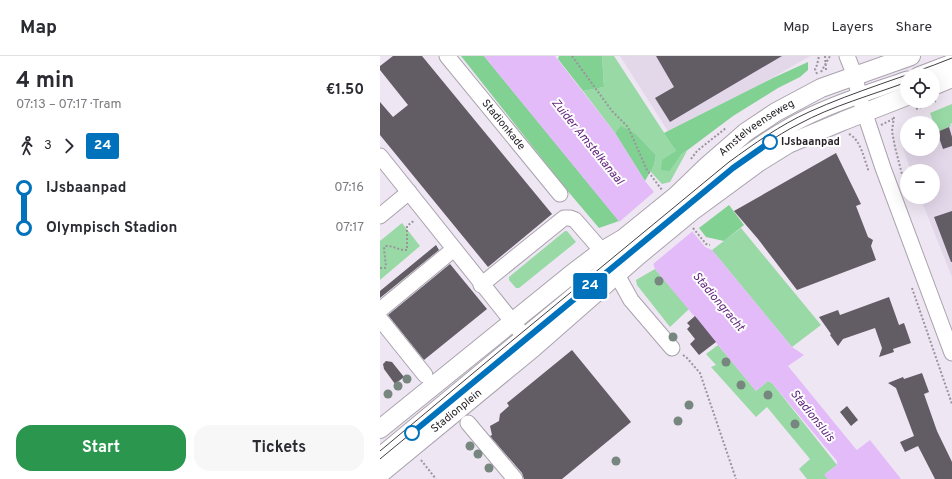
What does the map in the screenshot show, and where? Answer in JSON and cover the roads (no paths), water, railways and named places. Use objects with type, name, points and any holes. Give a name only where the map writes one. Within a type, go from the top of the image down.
[{"type":"main road","name":"Amstelveenseweg","points":[[684,204],[707,166],[746,132],[776,112],[821,88],[911,56]]},
{"type":"main road","points":[[940,89],[952,78]]},
{"type":"main road","name":"Amstelveenseweg","points":[[632,247],[684,204],[788,144],[865,112],[900,106]]},
{"type":"main road","points":[[380,428],[573,272],[602,252],[632,247]]},
{"type":"main road","name":"Stadionplein","points":[[380,474],[528,342],[615,276],[632,247]]},
{"type":"street","name":"Stadionkade","points":[[447,56],[560,194]]},
{"type":"street","points":[[847,56],[855,76],[859,96],[883,168],[952,353]]},
{"type":"street","points":[[936,68],[952,62]]},
{"type":"street","name":"Amstelveenseweg","points":[[684,204],[732,164],[767,139],[807,117],[900,81]]},
{"type":"street","points":[[380,156],[481,285],[528,342]]},
{"type":"street","points":[[380,216],[409,192]]},
{"type":"street","points":[[481,285],[564,218],[575,220],[602,252]]},
{"type":"street","name":"Stadionplein","points":[[380,455],[528,342],[632,247]]},
{"type":"street","points":[[380,310],[454,249]]},
{"type":"street","points":[[615,276],[621,282],[631,300],[672,348]]},
{"type":"street","points":[[380,319],[425,375]]},
{"type":"street","points":[[468,423],[515,479]]},
{"type":"water","points":[[484,56],[555,56],[615,133],[645,181],[654,192],[680,222],[692,231],[705,247],[712,250],[792,347],[804,355],[788,366],[855,448],[857,450],[870,440],[901,479],[828,479],[824,475],[837,465],[837,461],[772,383],[768,381],[756,391],[655,269],[653,263]]},
{"type":"tram line","points":[[380,451],[729,162],[758,142],[788,123],[826,104],[952,58]]},
{"type":"tram line","points":[[380,459],[733,168],[757,150],[790,129],[838,106],[900,84]]},
{"type":"tram line","name":"24","points":[[412,433],[733,168],[770,142]]},
{"type":"place","name":"IJsbaanpad","points":[[770,142]]},
{"type":"water label","name":"Zuider Amstelkanaal","points":[[587,142]]},
{"type":"water label","name":"Stadiongracht","points":[[718,302]]},
{"type":"water label","name":"Stadionsluis","points":[[812,416]]}]
